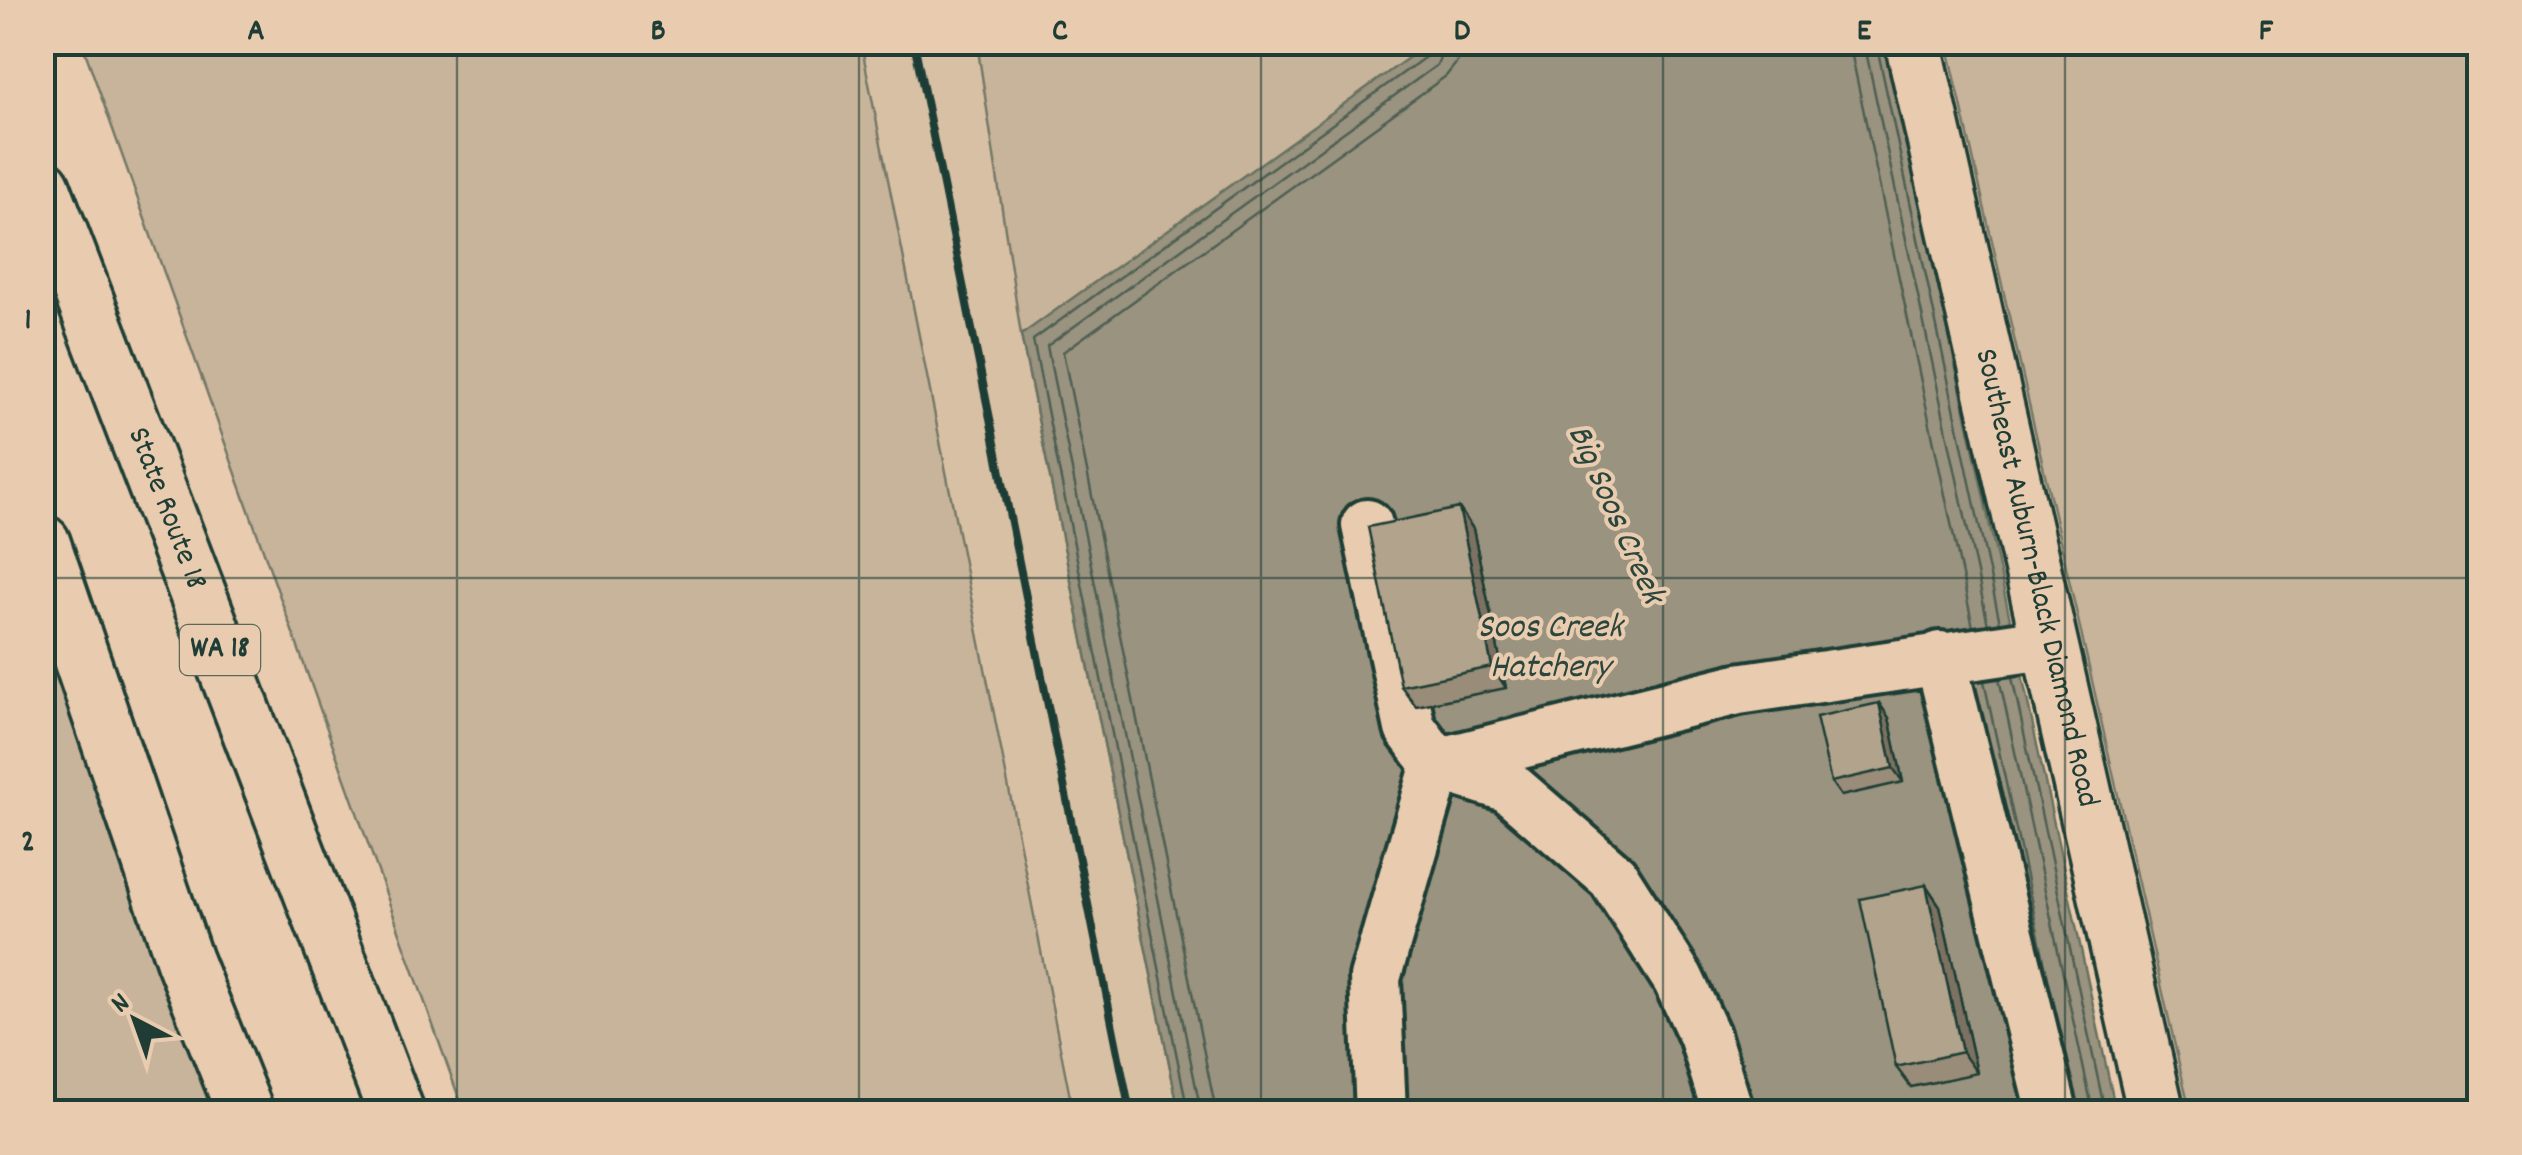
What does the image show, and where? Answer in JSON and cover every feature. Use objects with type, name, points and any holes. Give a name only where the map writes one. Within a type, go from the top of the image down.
[{"type":"main road","name":"Southeast Auburn-Black Diamond Road","points":[[1914,42],[2156,1112]]},
{"type":"main road","name":"State Route 18","points":[[42,187],[396,1112]]},
{"type":"main road","points":[[42,543],[184,960],[245,1112]]},
{"type":"lane","points":[[1367,525],[1410,728],[1437,764],[1510,787],[1613,877],[1678,979],[1704,1035],[1728,1112]]},
{"type":"lane","points":[[1437,764],[1576,726],[1738,689],[2050,643]]},
{"type":"lane","points":[[1940,657],[2052,1112]]},
{"type":"lane","points":[[1381,1112],[1375,978],[1437,764]]},
{"type":"shaded area","points":[[82,43],[861,43],[1073,1112],[464,1112]]},
{"type":"shaded area","points":[[862,43],[977,43],[1021,335],[1179,1112],[1075,1112]]},
{"type":"shaded area","points":[[977,43],[1703,43],[1179,1112],[1021,335]]},
{"type":"shaded area","points":[[1947,43],[2479,43],[2479,1112],[2190,1112]]},
{"type":"shaded area","points":[[43,591],[240,1112],[43,1112]]},
{"type":"water","name":"Soos Creek Hatchery","points":[[1429,43],[1886,43],[2116,1112],[1179,1112],[1021,335]]},
{"type":"building","points":[[1459,508],[1492,667],[1401,686],[1368,527]]},
{"type":"building","points":[[1879,703],[1893,768],[1831,782],[1816,717]]},
{"type":"building","points":[[1926,885],[1962,1052],[1896,1067],[1860,899]]},
{"type":"building","points":[[1424,1102],[1426,1112],[1395,1112],[1394,1108]]},
{"type":"railway","points":[[914,42],[1130,1112]]},
{"type":"water label","name":"Big Soos Creek","points":[[1614,515]]}]
